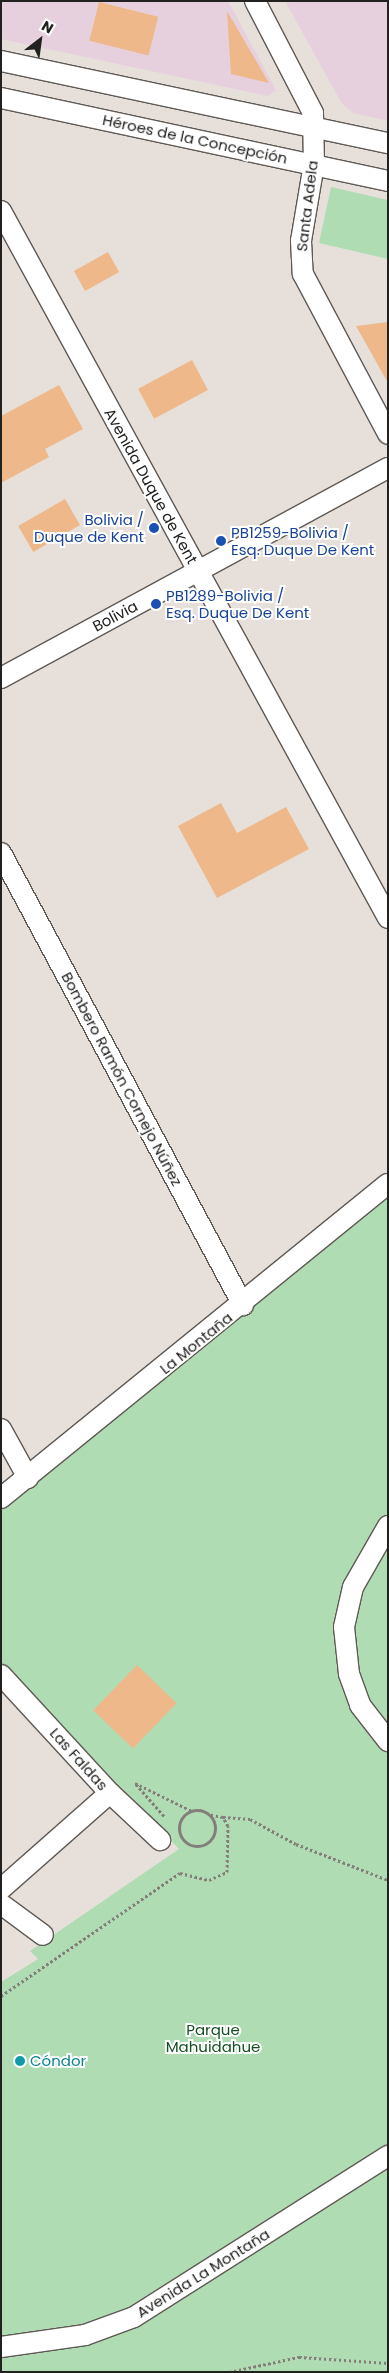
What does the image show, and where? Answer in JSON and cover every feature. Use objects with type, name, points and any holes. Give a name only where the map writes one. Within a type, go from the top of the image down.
[{"type":"street","name":"Santa Adela","points":[[255,1],[309,101],[314,127],[314,164],[300,241],[303,274],[388,434]]},
{"type":"street","points":[[1,61],[388,143]]},
{"type":"street","name":"Héroes de la Concepción","points":[[1,98],[388,180]]},
{"type":"street","name":"Avenida Duque de Kent","points":[[1,211],[388,918]]},
{"type":"street","name":"Bolivia","points":[[1,678],[388,468]]},
{"type":"street","name":"Bombero Ramón Cornejo Núñez","points":[[1,853],[243,1305]]},
{"type":"street","name":"La Montaña","points":[[1,1498],[243,1305],[388,1184]]},
{"type":"street","points":[[1,1429],[28,1478]]},
{"type":"street","points":[[388,1526],[353,1587],[344,1626],[349,1674],[360,1705],[388,1741]]},
{"type":"street","name":"Las Faldas","points":[[1,1674],[110,1793],[167,1834]]},
{"type":"street","points":[[1,1889],[110,1793]]},
{"type":"street","points":[[1,1904],[43,1935]]},
{"type":"street","name":"Avenida La Montaña","points":[[1,2347],[84,2335],[134,2317],[388,2156]]},
{"type":"path","points":[[168,1820],[135,1783],[192,1811],[223,1818],[250,1819],[296,1844],[388,1880]]},
{"type":"path","points":[[181,1835],[180,1822],[192,1811]]},
{"type":"path","points":[[167,1834],[181,1835],[195,1846],[207,1843],[215,1829],[208,1814]]},
{"type":"path","points":[[1,1996],[180,1873],[209,1880],[227,1872],[230,1854],[223,1818]]},
{"type":"path","points":[[229,2372],[299,2357],[388,2362]]},
{"type":"shaded area","points":[[1,1],[228,1],[276,90],[268,96],[1,39]]},
{"type":"shaded area","points":[[285,1],[388,1],[388,121],[353,113],[342,104]]},
{"type":"green space","points":[[331,187],[388,200],[388,259],[319,243]]},
{"type":"green space","name":"Parque Mahuidahue","points":[[388,1198],[388,2372],[1,2372],[1,1982],[38,1959],[30,1951],[179,1849],[1,1667],[1,1508]]},
{"type":"building","points":[[99,2],[158,17],[149,56],[89,41]]},
{"type":"building","points":[[227,11],[269,83],[231,74]]},
{"type":"building","points":[[108,252],[119,272],[85,291],[74,271]]},
{"type":"building","points":[[388,322],[388,383],[356,326]]},
{"type":"building","points":[[192,360],[208,390],[154,419],[138,389]]},
{"type":"building","points":[[59,385],[83,429],[45,449],[49,457],[1,483],[1,416]]},
{"type":"building","points":[[65,499],[80,525],[33,552],[18,526]]},
{"type":"building","points":[[221,803],[237,833],[286,807],[309,849],[217,898],[178,826]]},
{"type":"building","points":[[137,1665],[177,1703],[133,1749],[93,1710]]},
{"type":"place","name":"Bolivia / Duque de Kent","points":[[154,528]]},
{"type":"place","name":"PB1259-Bolivia / Esq. Duque De Kent","points":[[221,541]]},
{"type":"place","name":"PB1289-Bolivia / Esq. Duque De Kent","points":[[156,604]]},
{"type":"place","name":"Cóndor","points":[[20,2061]]}]
